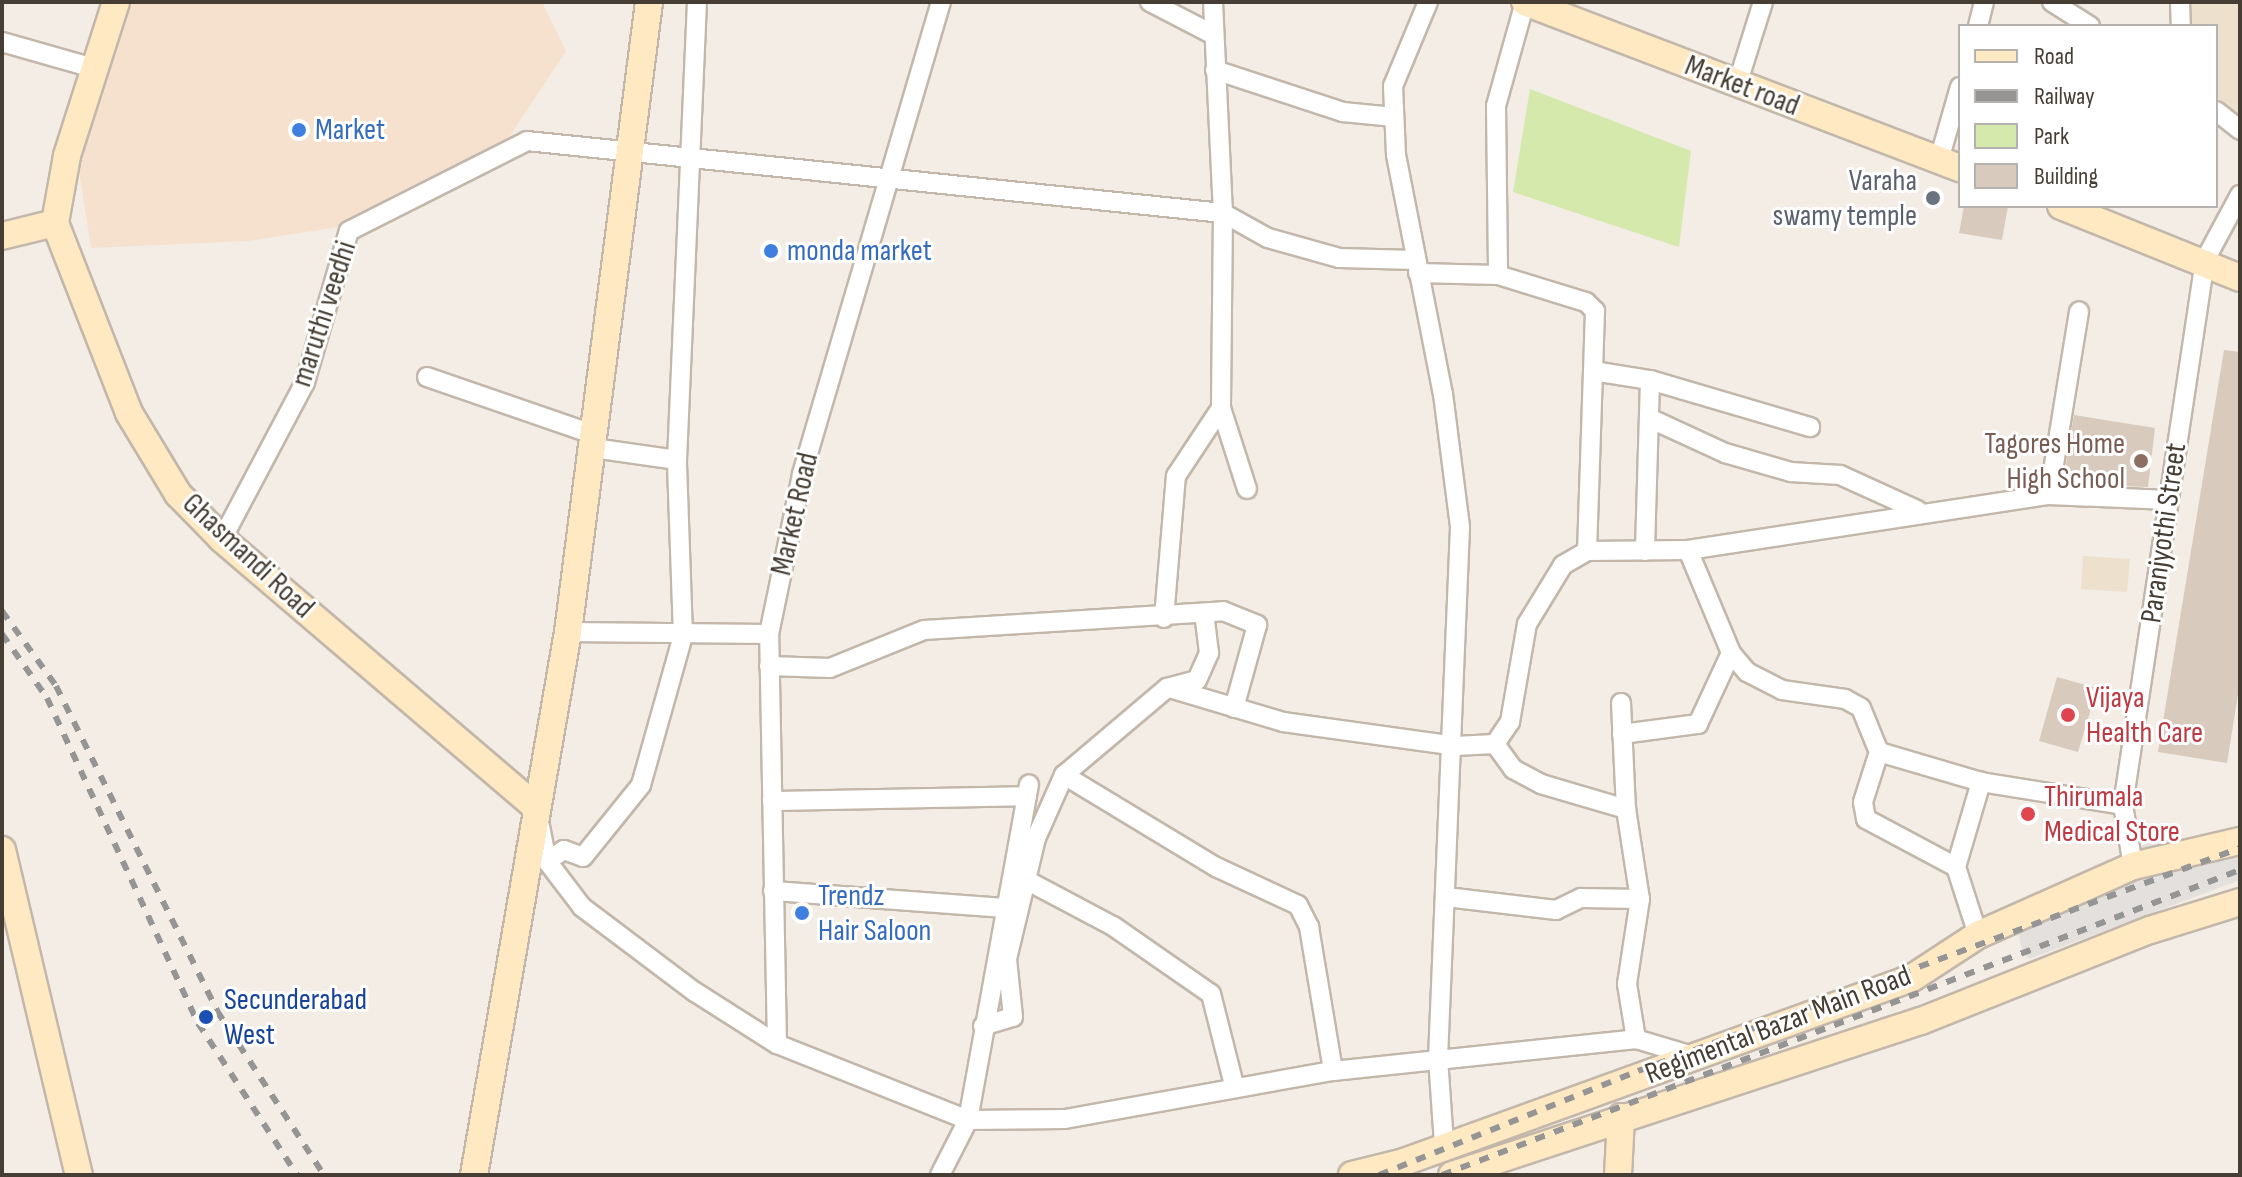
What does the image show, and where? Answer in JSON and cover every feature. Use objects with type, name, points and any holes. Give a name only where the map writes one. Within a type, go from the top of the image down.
[{"type":"street","points":[[6,242],[55,223],[93,68],[116,2]]},
{"type":"street","points":[[474,1175],[568,632],[633,150],[649,2]]},
{"type":"street","points":[[547,861],[564,850],[583,857],[641,785],[683,636],[677,460],[697,2]]},
{"type":"street","points":[[1150,2],[1212,34]]},
{"type":"street","points":[[1213,2],[1212,34],[1223,213],[1221,408],[1247,489]]},
{"type":"street","points":[[1428,2],[1393,86],[1394,117],[1460,527],[1455,746],[1438,1058],[1444,1144]]},
{"type":"street","points":[[1498,275],[1496,106],[1525,2]]},
{"type":"street","name":"Market road","points":[[1525,2],[1950,164]]},
{"type":"street","points":[[1737,85],[1763,2]]},
{"type":"street","points":[[1978,24],[1984,2]]},
{"type":"street","points":[[2052,2],[2087,24]]},
{"type":"street","points":[[2180,2],[2181,24]]},
{"type":"street","name":"Market Road","points":[[777,1044],[769,634],[802,474],[892,183],[937,3]]},
{"type":"street","points":[[2,42],[93,68]]},
{"type":"street","points":[[1215,70],[1343,112],[1394,117]]},
{"type":"street","points":[[1950,164],[1958,102]]},
{"type":"street","points":[[2218,113],[2240,130]]},
{"type":"street","name":"maruthi veedhi","points":[[222,539],[305,382],[349,231],[527,141],[633,150],[892,183],[1223,213]]},
{"type":"street","name":"Paranjyothi Street","points":[[2133,866],[2123,805],[2205,260],[2240,195]]},
{"type":"street","points":[[2066,208],[2205,260],[2240,278]]},
{"type":"street","points":[[1223,213],[1268,238],[1339,258],[1498,275],[1586,302],[1595,311],[1587,551]]},
{"type":"street","name":"Ghasmandi Road","points":[[55,223],[129,413],[178,494],[222,539],[536,807]]},
{"type":"street","points":[[2049,495],[2079,311]]},
{"type":"street","points":[[1593,371],[1650,380],[1810,427]]},
{"type":"street","points":[[427,377],[594,442],[677,460]]},
{"type":"street","points":[[1645,551],[1650,380]]},
{"type":"street","points":[[1164,618],[1176,476],[1221,408]]},
{"type":"street","points":[[1649,418],[1725,453],[1791,472],[1840,475],[1917,510]]},
{"type":"street","points":[[1495,744],[1510,722],[1527,624],[1563,565],[1587,551],[1688,550],[1917,510],[2049,495],[2169,500]]},
{"type":"street","points":[[1688,550],[1731,653],[1764,682],[1861,708],[1879,752],[1863,802],[1866,819],[1956,867]]},
{"type":"street","points":[[769,666],[830,668],[924,630],[1239,613],[1257,625],[1234,708]]},
{"type":"street","points":[[983,1026],[1013,1017],[1007,959],[1026,880],[1064,775],[1167,688],[1197,680],[1205,668],[1209,653],[1204,614]]},
{"type":"street","points":[[568,632],[683,636],[769,634]]},
{"type":"street","points":[[1622,734],[1698,724],[1731,653]]},
{"type":"street","points":[[1167,688],[1298,725],[1455,746],[1495,744]]},
{"type":"street","points":[[1621,703],[1626,809],[1640,899],[1627,984],[1636,1039]]},
{"type":"street","points":[[1495,744],[1513,769],[1541,784],[1626,809]]},
{"type":"street","points":[[1879,752],[1981,782],[2123,805]]},
{"type":"street","points":[[1064,775],[1216,867],[1298,905],[1309,927],[1333,1071]]},
{"type":"street","points":[[1978,935],[1956,867],[1981,782]]},
{"type":"street","points":[[772,801],[1028,790],[1002,908],[968,1120],[940,1175]]},
{"type":"street","points":[[536,807],[547,861],[582,907],[777,1044],[968,1120],[1065,1119],[1234,1085],[1333,1071],[1636,1039],[1698,1058]]},
{"type":"street","name":"Regimental Bazar Main Road","points":[[1352,1175],[1698,1058],[1735,1041],[1912,978],[1978,935],[2133,866],[2240,841]]},
{"type":"street","points":[[2,850],[79,1175]]},
{"type":"street","points":[[1026,880],[1113,926],[1211,994],[1234,1085]]},
{"type":"street","points":[[773,891],[1002,908]]},
{"type":"street","points":[[1446,897],[1556,910],[1581,898],[1640,899]]},
{"type":"street","name":"Regimental Bazar Main Road","points":[[1452,1175],[1746,1073],[1921,1021],[2150,930],[2240,902]]},
{"type":"street","points":[[1735,1041],[1746,1073]]},
{"type":"street","points":[[1618,1175],[1621,1117]]},
{"type":"shaded area","name":"Market","points":[[126,2],[542,2],[566,51],[506,142],[346,226],[248,241],[91,248],[79,171],[85,117]]},
{"type":"shaded area","points":[[2180,2],[2240,2],[2240,119],[2218,98],[2218,24],[2179,24]]},
{"type":"shaded area","points":[[2083,556],[2130,559],[2127,592],[2081,589]]},
{"type":"shaded area","points":[[2240,836],[2240,880],[2029,959],[2021,947],[2018,928],[2029,906],[2151,841]]},
{"type":"green space","points":[[1530,89],[1691,151],[1679,247],[1513,192]]},
{"type":"building","points":[[1964,208],[2008,208],[2002,240],[1959,233]]},
{"type":"building","points":[[2224,350],[2240,352],[2240,682],[2227,763],[2158,752]]},
{"type":"building","name":"Tagores Home High School","points":[[2074,415],[2155,428],[2148,487],[2063,484]]},
{"type":"building","name":"Vijaya Health Care","points":[[2057,677],[2097,688],[2078,752],[2039,741]]},
{"type":"railway","points":[[2,611],[56,686],[217,1011],[324,1175]]},
{"type":"railway","points":[[2,634],[47,698],[198,1023],[297,1175]]},
{"type":"railway","points":[[1379,1175],[1638,1071],[2240,848]]},
{"type":"railway","points":[[1442,1175],[2240,870]]},
{"type":"place","name":"Market","points":[[299,130]]},
{"type":"place","name":"Varaha swamy temple","points":[[1933,198]]},
{"type":"place","name":"monda market","points":[[771,251]]},
{"type":"place","name":"Tagores Home High School","points":[[2141,461]]},
{"type":"place","name":"Vijaya Health Care","points":[[2068,715]]},
{"type":"place","name":"Thirumala Medical Store","points":[[2028,814]]},
{"type":"place","name":"Trendz Hair Saloon","points":[[802,913]]},
{"type":"place","name":"Secunderabad West","points":[[206,1017]]}]
